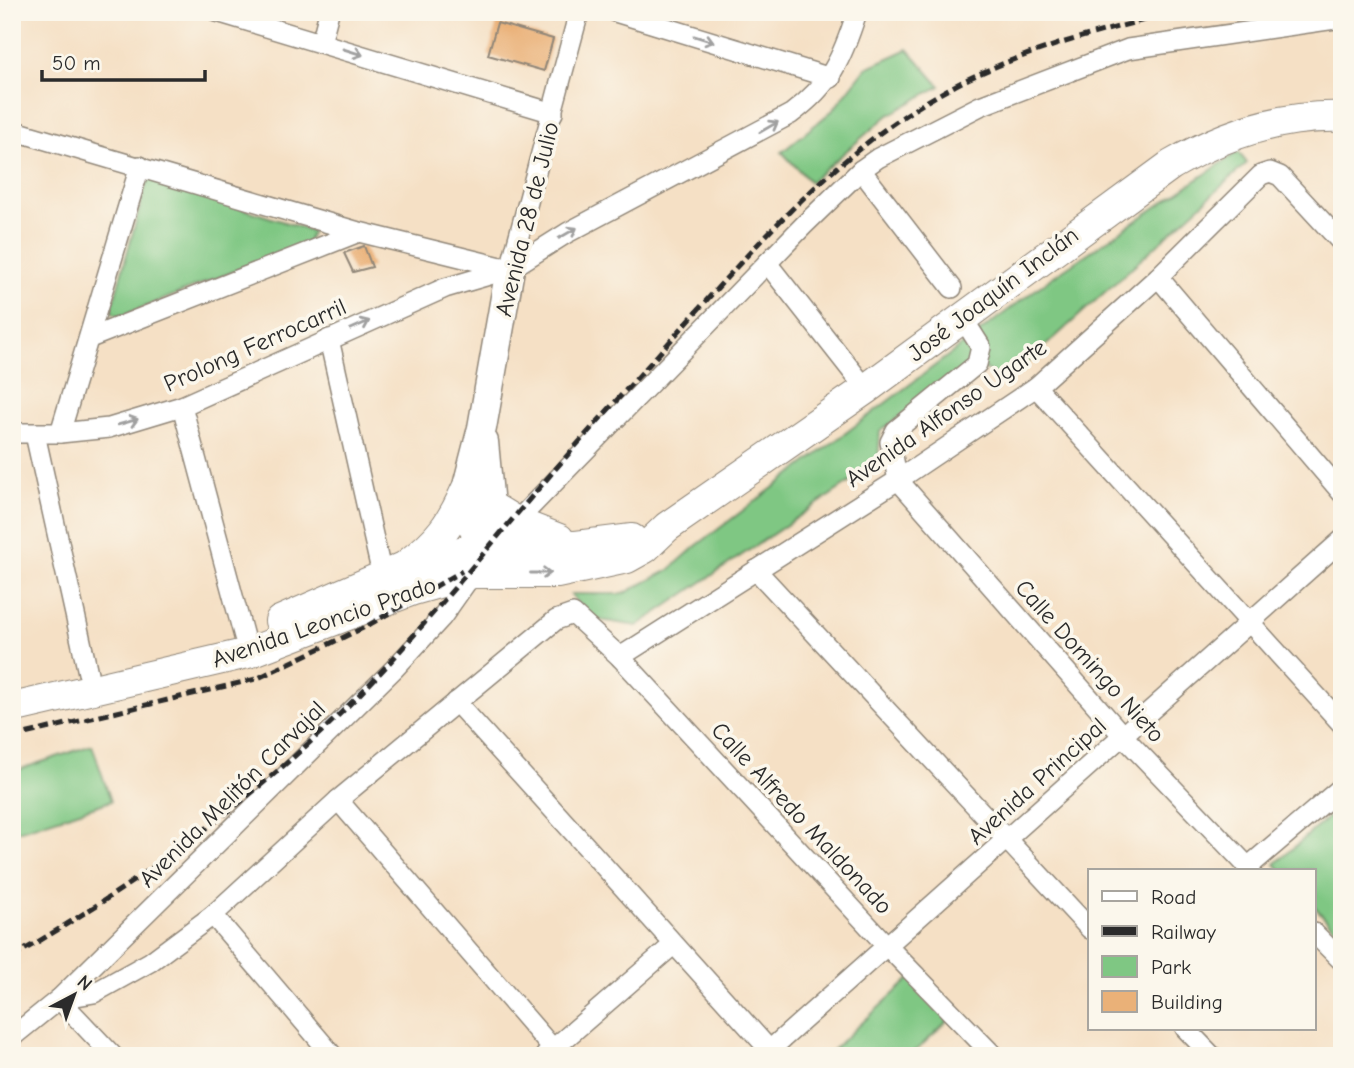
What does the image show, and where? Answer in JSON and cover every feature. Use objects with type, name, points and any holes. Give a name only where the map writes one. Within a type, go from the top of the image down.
[{"type":"main road","name":"José Joaquín Inclán","points":[[473,573],[557,573],[627,558],[645,548],[667,527],[866,389],[1121,199],[1209,143],[1285,120],[1342,117]]},
{"type":"main road","points":[[394,571],[429,548],[451,523],[466,491]]},
{"type":"main road","points":[[491,506],[518,523],[576,546]]},
{"type":"main road","name":"José Joaquín Inclán","points":[[576,546],[636,539],[667,527]]},
{"type":"main road","name":"Avenida Leoncio Prado","points":[[12,690],[244,637],[394,571],[485,546],[576,546]]},
{"type":"main road","name":"Avenida Leoncio Prado","points":[[12,708],[248,653],[413,590],[473,573]]},
{"type":"street","points":[[217,12],[553,113]]},
{"type":"street","points":[[321,43],[329,12]]},
{"type":"street","name":"Avenida 28 de Julio","points":[[485,546],[471,524],[466,491],[482,428],[510,269],[579,12]]},
{"type":"street","points":[[615,12],[831,78],[857,12]]},
{"type":"street","points":[[485,546],[518,523],[767,263],[861,170],[980,106],[1128,49],[1342,18]]},
{"type":"street","name":"Prolong Ferrocarril","points":[[12,433],[61,433],[108,428],[182,406],[445,288],[510,269],[567,233],[791,114],[812,99],[831,78]]},
{"type":"street","points":[[12,130],[359,232],[510,269]]},
{"type":"street","points":[[61,433],[140,166]]},
{"type":"street","points":[[861,170],[952,288]]},
{"type":"street","name":"Avenida Alfonso Ugarte","points":[[620,657],[898,481],[1035,387],[1158,277],[1261,175],[1270,172],[1280,176],[1342,243]]},
{"type":"street","points":[[90,338],[359,232]]},
{"type":"street","points":[[767,263],[866,389]]},
{"type":"street","points":[[1158,277],[1342,493]]},
{"type":"street","points":[[898,481],[890,442],[896,430],[977,364],[981,347],[962,317]]},
{"type":"street","points":[[329,339],[394,571]]},
{"type":"street","points":[[1035,387],[1342,724]]},
{"type":"street","points":[[182,406],[244,637]]},
{"type":"street","name":"Avenida 28 de Julio","points":[[473,573],[485,546],[491,506],[482,428]]},
{"type":"street","points":[[35,434],[88,673]]},
{"type":"street","name":"Calle Domingo Nieto","points":[[898,481],[1123,736],[1249,869]]},
{"type":"street","name":"Avenida Principal","points":[[769,1054],[1342,540]]},
{"type":"street","points":[[756,570],[1006,842],[1088,927]]},
{"type":"street","name":"Avenida Melitón Carvajal","points":[[12,1037],[59,999],[394,669],[442,617],[473,573]]},
{"type":"street","name":"Calle Alfredo Maldonado","points":[[456,702],[556,620],[573,614],[620,657],[887,946],[994,1056]]},
{"type":"street","points":[[59,999],[94,993],[150,962],[213,915],[338,800],[456,702],[769,1054]]},
{"type":"street","points":[[1249,869],[1342,787]]},
{"type":"street","points":[[338,800],[552,1053],[673,945]]},
{"type":"street","points":[[213,915],[333,1056]]},
{"type":"street","points":[[1316,935],[1342,961]]},
{"type":"street","points":[[59,999],[113,1056]]},
{"type":"street","points":[[1187,1030],[1212,1056]]},
{"type":"green space","points":[[908,49],[940,86],[887,116],[810,182],[782,152],[833,110],[866,68]]},
{"type":"green space","points":[[1238,152],[1247,163],[1007,381],[974,363],[880,431],[878,463],[637,626],[588,618],[571,594],[623,594],[669,570],[696,546],[1051,278]]},
{"type":"green space","points":[[148,178],[312,231],[308,242],[119,317],[111,311]]},
{"type":"green space","points":[[92,745],[111,801],[12,833],[12,772]]},
{"type":"green space","points":[[1342,805],[1342,937],[1316,908],[1316,869],[1280,869],[1275,864]]},
{"type":"green space","points":[[913,976],[951,1018],[910,1056],[826,1056]]},
{"type":"building","points":[[497,23],[553,39],[544,71],[488,55]]},
{"type":"building","points":[[364,246],[372,267],[353,272],[344,253]]},
{"type":"railway","points":[[12,957],[114,894],[164,859],[213,823],[306,746],[411,639],[562,462],[738,265],[806,195],[881,132],[921,105],[989,69],[1068,41],[1175,12]]},
{"type":"railway","points":[[12,737],[256,679],[367,626],[462,571]]}]
